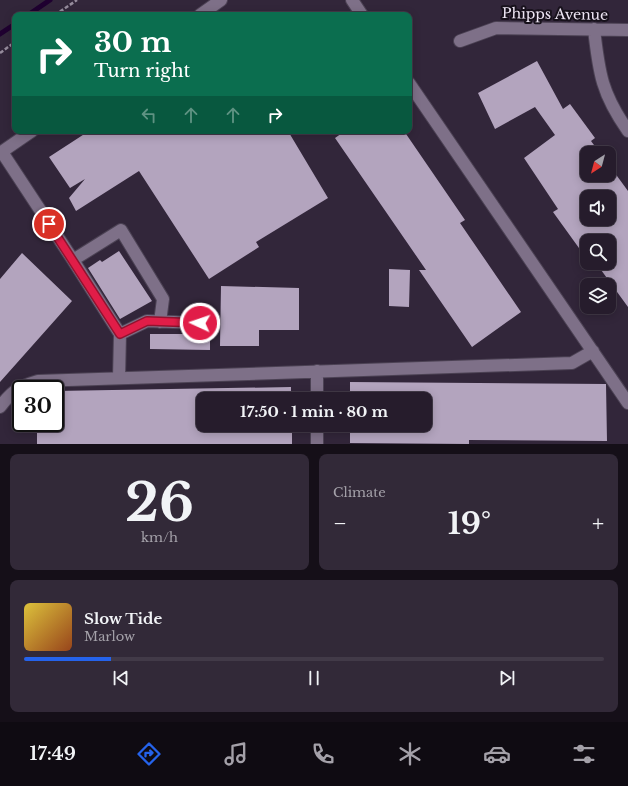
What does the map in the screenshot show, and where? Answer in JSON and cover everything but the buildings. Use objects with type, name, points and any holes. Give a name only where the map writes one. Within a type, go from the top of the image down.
[{"type":"street","points":[[204,12],[221,0]]},
{"type":"street","points":[[352,0],[360,12]]},
{"type":"street","name":"Phipps Avenue","points":[[460,41],[496,28],[628,30]]},
{"type":"street","points":[[594,29],[598,70],[616,113],[628,131]]},
{"type":"street","points":[[412,87],[628,403]]},
{"type":"street","points":[[28,134],[1,153],[73,260],[120,334],[119,378]]},
{"type":"street","points":[[73,260],[122,230],[163,299],[160,322]]},
{"type":"street","points":[[120,334],[147,321],[200,323]]},
{"type":"street","points":[[0,407],[11,393],[22,386],[38,381],[572,363],[593,351]]},
{"type":"street","points":[[317,371],[317,392]]},
{"type":"street","points":[[317,432],[317,444]]},
{"type":"path","points":[[59,12],[77,0]]},
{"type":"path","points":[[0,53],[12,44]]},
{"type":"waterway","points":[[32,12],[50,0]]},
{"type":"waterway","points":[[0,34],[12,26]]},
{"type":"route","points":[[49,224],[120,334],[147,321],[200,323]]}]
